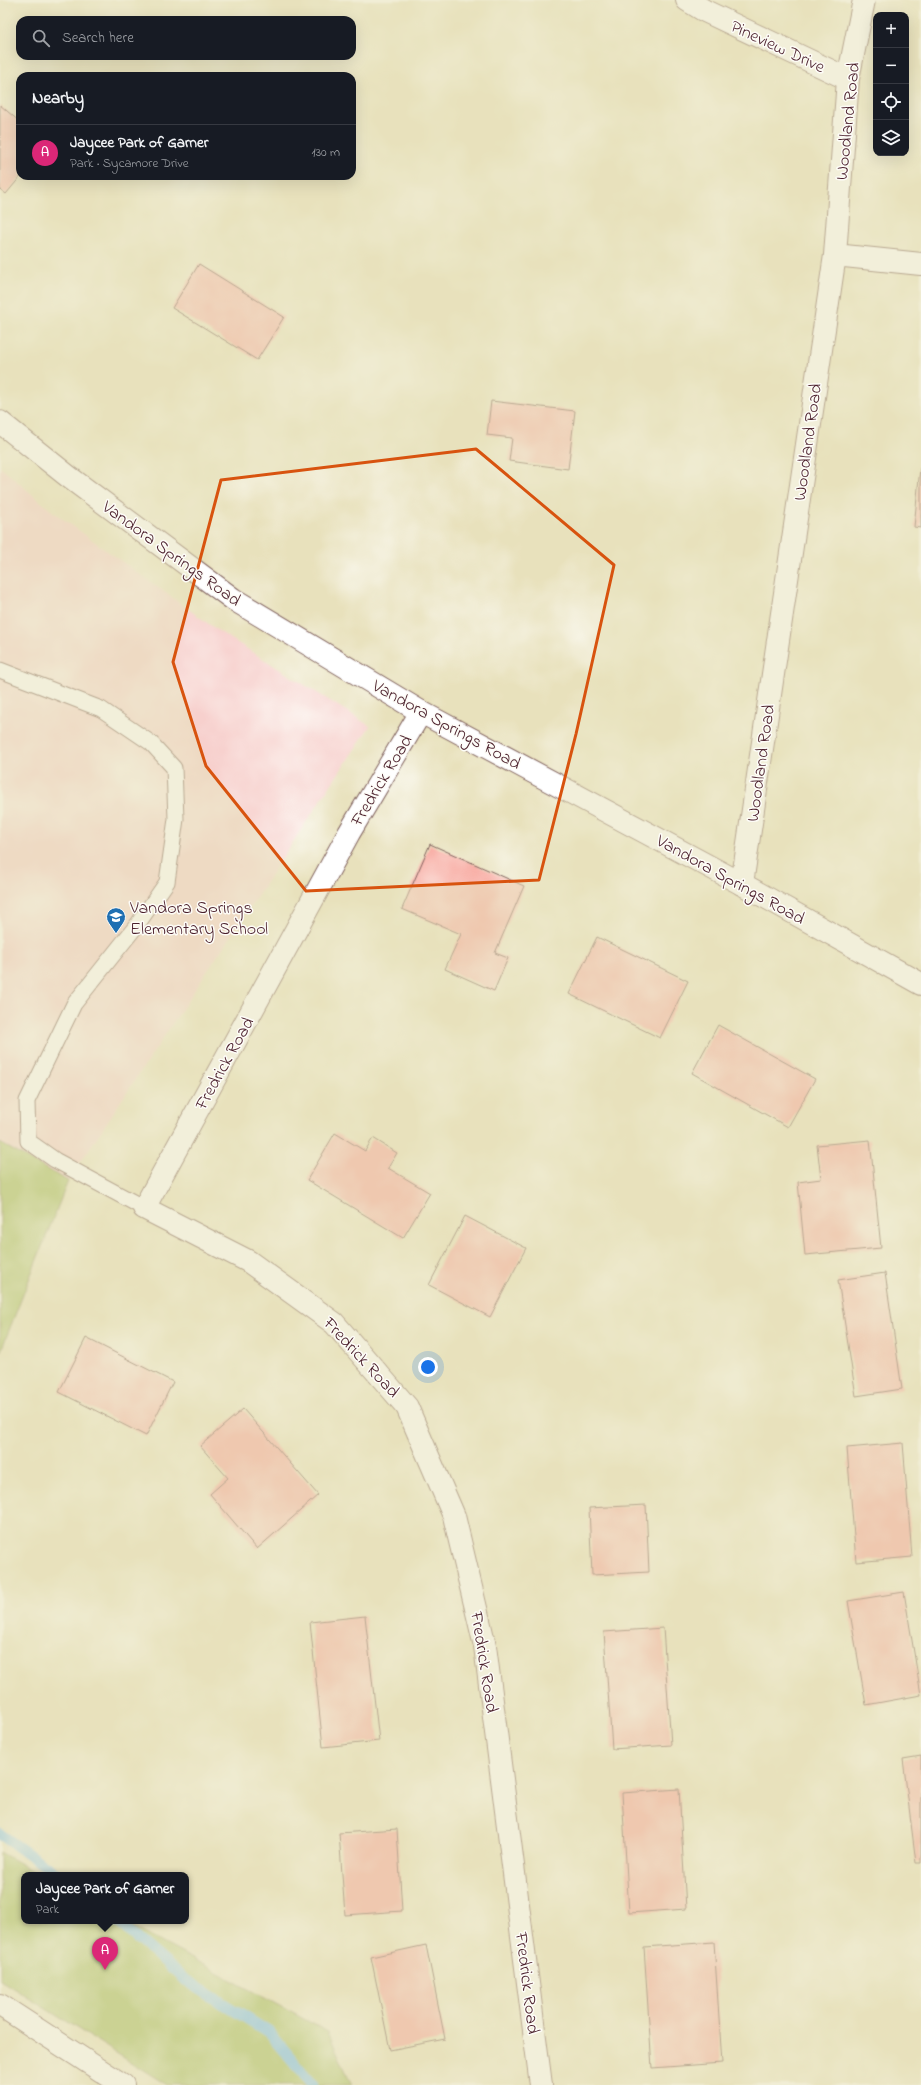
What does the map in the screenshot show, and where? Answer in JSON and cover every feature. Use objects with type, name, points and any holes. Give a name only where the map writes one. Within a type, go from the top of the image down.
[{"type":"street","name":"Pineview Drive","points":[[687,0],[705,11],[848,79]]},
{"type":"street","name":"Woodland Road","points":[[742,884],[835,255],[848,79],[864,0]]},
{"type":"street","points":[[835,255],[921,264]]},
{"type":"street","name":"Vandora Springs Road","points":[[0,422],[69,477],[233,599],[421,712],[742,884],[921,984]]},
{"type":"street","name":"Fredrick Road","points":[[421,712],[349,833],[144,1208],[248,1261],[334,1323],[408,1407],[454,1516],[485,1646],[541,2085]]},
{"type":"street","points":[[0,2005],[123,2085]]},
{"type":"lane","points":[[0,670],[101,709],[151,743],[174,768],[176,819],[167,882],[137,925],[74,1004],[27,1101],[28,1141],[54,1160],[144,1208]]},
{"type":"highlighted area","points":[[476,449],[614,565],[576,734],[539,880],[306,891],[206,766],[173,662],[221,480]]},
{"type":"shaded area","name":"Vandora Springs Elementary School","points":[[0,467],[52,511],[217,630],[370,726],[68,1181],[0,1143]]},
{"type":"green space","points":[[0,1143],[68,1181],[0,1353]]},
{"type":"green space","points":[[0,1852],[35,1872],[21,1872],[21,1924],[128,1924],[328,2032],[352,2085],[167,2085],[0,1980]]},
{"type":"building","points":[[0,105],[16,119],[16,180],[18,180],[6,194],[0,189]]},
{"type":"building","points":[[199,264],[284,317],[257,360],[172,308]]},
{"type":"building","points":[[491,401],[575,411],[568,469],[509,461],[512,438],[487,435]]},
{"type":"building","points":[[921,468],[921,528],[914,527]]},
{"type":"building","points":[[430,844],[524,886],[495,953],[508,958],[494,991],[445,969],[461,934],[402,909]]},
{"type":"building","points":[[597,937],[688,981],[660,1038],[569,994]]},
{"type":"building","points":[[718,1025],[815,1079],[788,1127],[692,1073]]},
{"type":"building","points":[[335,1133],[365,1151],[373,1138],[397,1153],[388,1168],[430,1193],[403,1238],[307,1180]]},
{"type":"building","points":[[870,1140],[881,1248],[805,1255],[798,1182],[821,1179],[817,1145]]},
{"type":"building","points":[[465,1216],[526,1248],[490,1317],[429,1285]]},
{"type":"building","points":[[885,1273],[902,1389],[856,1396],[838,1280]]},
{"type":"building","points":[[86,1338],[173,1382],[146,1436],[59,1392]]},
{"type":"building","points":[[243,1409],[318,1495],[257,1549],[210,1494],[228,1478],[200,1446]]},
{"type":"building","points":[[903,1443],[912,1557],[856,1562],[847,1448]]},
{"type":"building","points":[[646,1505],[649,1572],[592,1575],[589,1508]]},
{"type":"building","points":[[904,1592],[921,1695],[866,1705],[848,1601]]},
{"type":"building","points":[[365,1616],[379,1741],[323,1747],[310,1622]]},
{"type":"building","points":[[663,1628],[671,1745],[612,1749],[604,1632]]},
{"type":"building","points":[[921,1756],[921,1863],[916,1863],[903,1759]]},
{"type":"building","points":[[679,1789],[686,1909],[629,1913],[622,1793]]},
{"type":"building","points":[[397,1829],[402,1911],[345,1915],[339,1833]]},
{"type":"building","points":[[714,1942],[722,2063],[652,2068],[644,1947]]},
{"type":"building","points":[[426,1945],[445,2039],[390,2050],[371,1957]]},
{"type":"waterway","points":[[0,1834],[54,1872]]},
{"type":"waterway","points":[[120,1924],[184,1979],[270,2033],[313,2085]]},
{"type":"place","name":"Vandora Springs Elementary School","points":[[116,934]]},
{"type":"place","name":"Jaycee Park of Garner","points":[[105,1970]]}]
